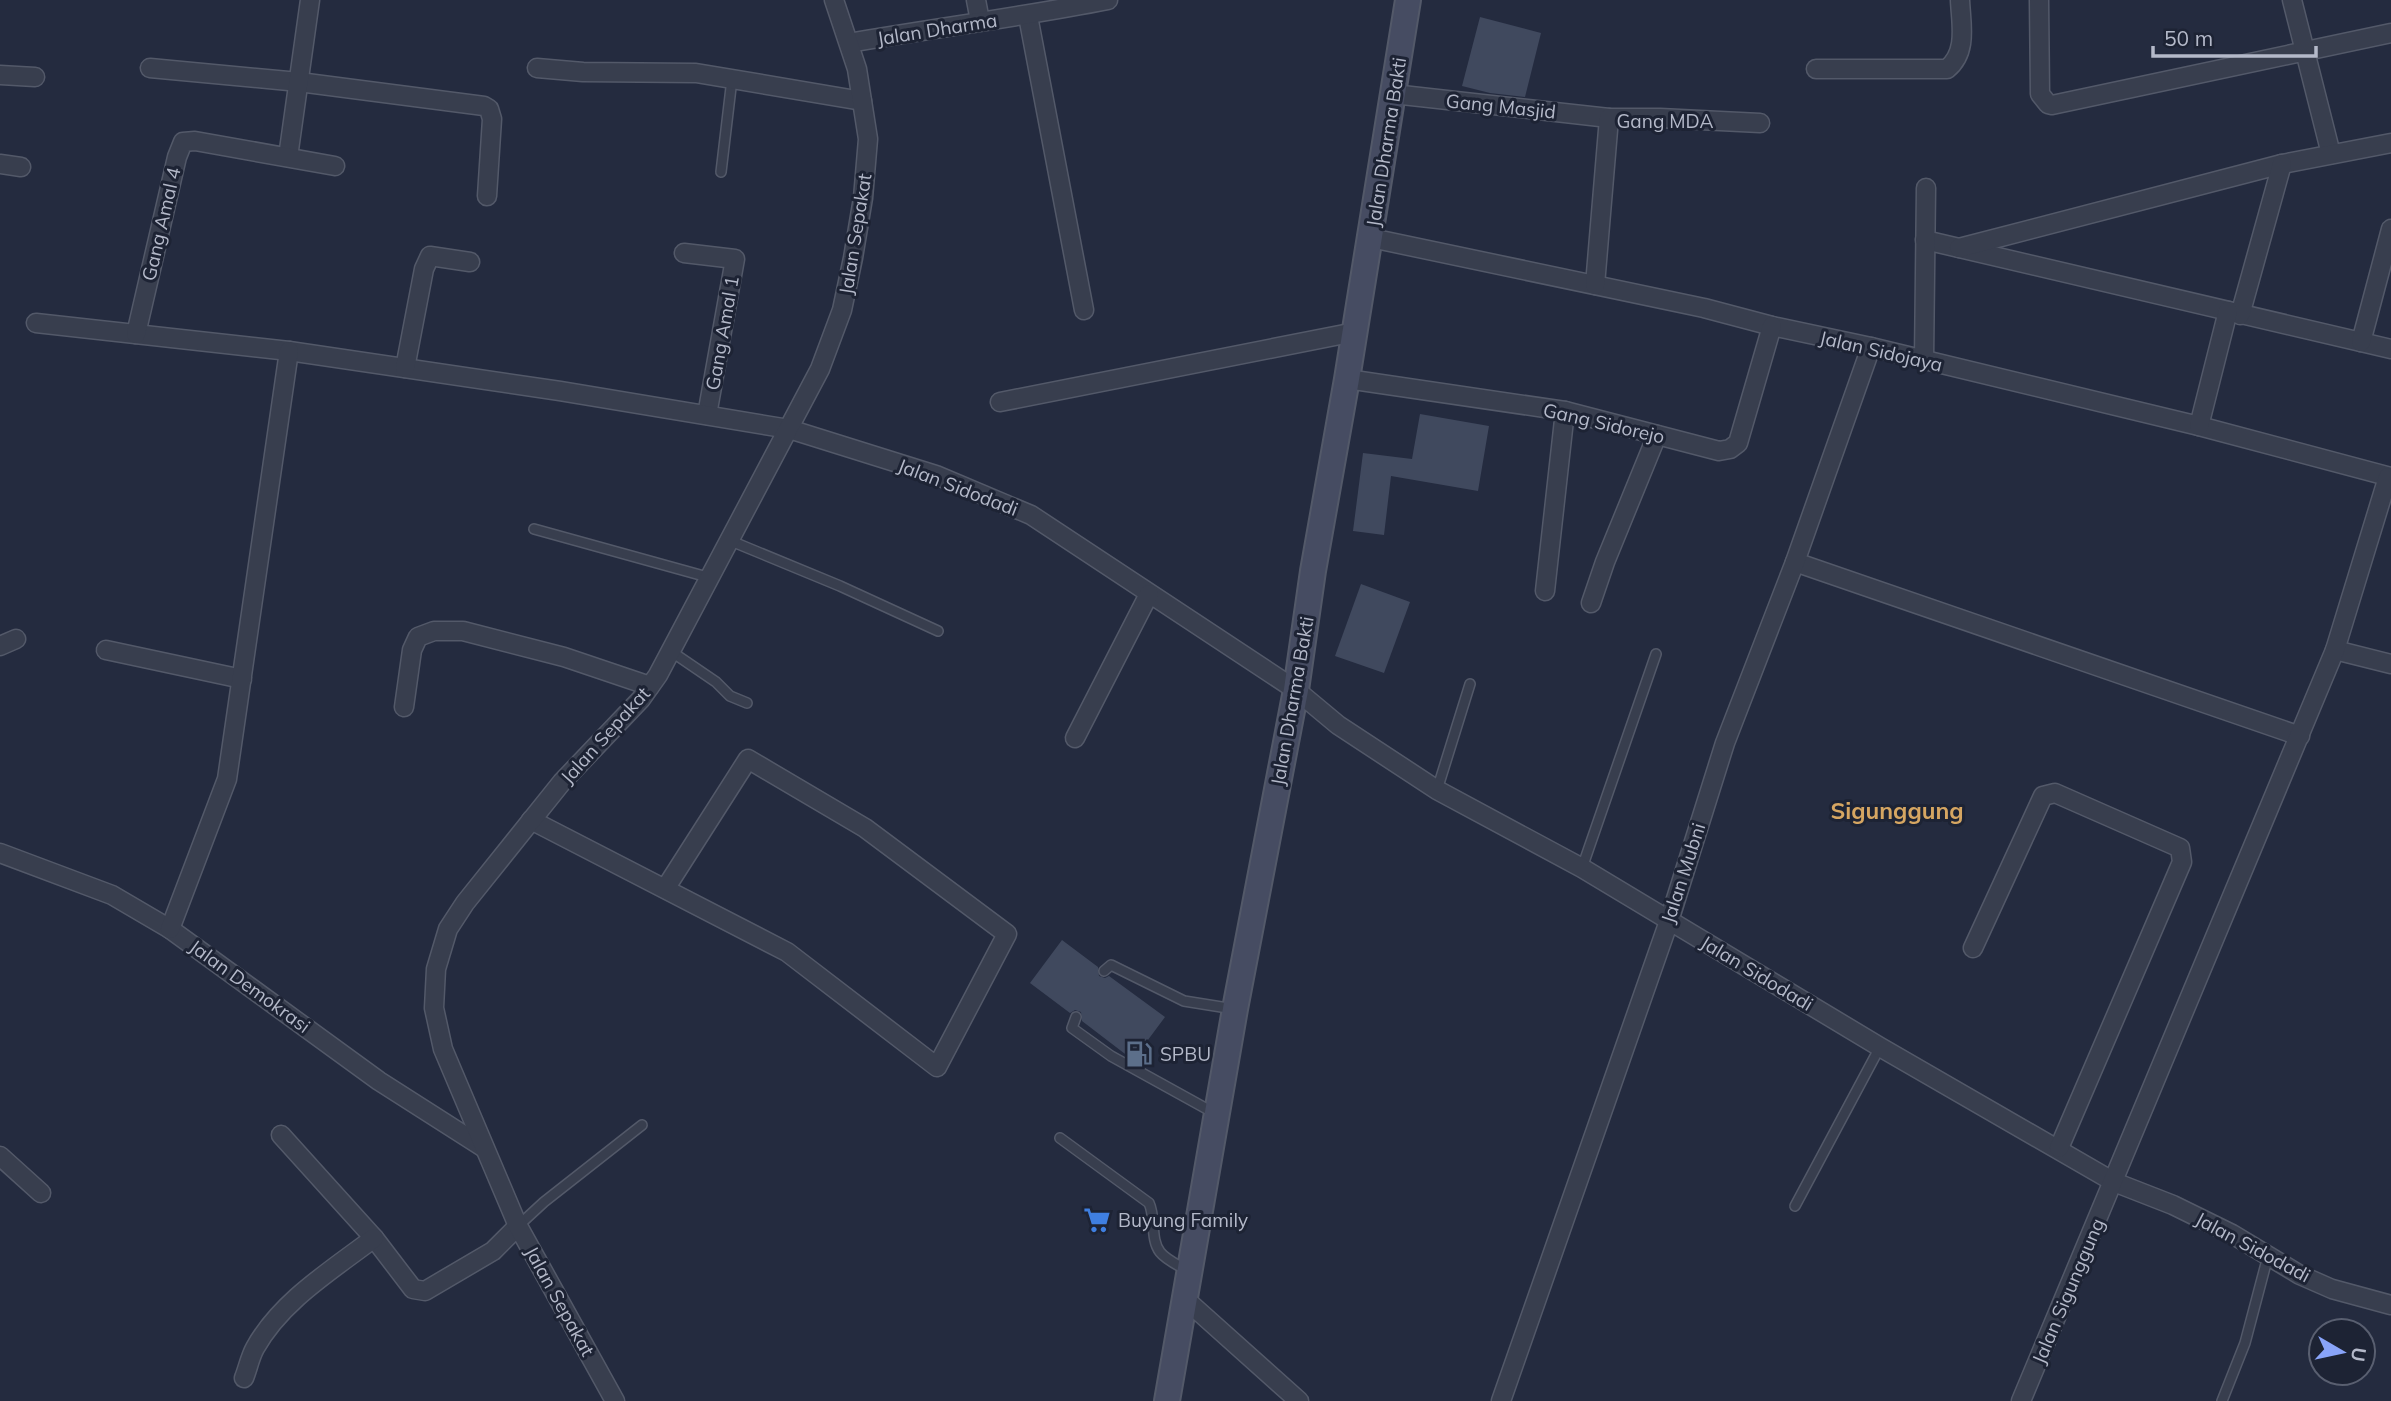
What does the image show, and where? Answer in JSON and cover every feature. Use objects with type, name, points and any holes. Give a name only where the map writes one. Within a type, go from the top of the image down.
[{"type":"main road","name":"Jalan Dharma Bakti","points":[[1167,1401],[1235,1009],[1296,690],[1313,571],[1348,379],[1408,0]]},
{"type":"street","points":[[288,158],[310,0]]},
{"type":"street","name":"Jalan Sepakat","points":[[615,1401],[518,1226],[484,1149],[443,1049],[434,1008],[436,969],[448,929],[459,912],[576,765],[634,707],[672,652],[820,369],[842,310],[853,258],[863,198],[868,139],[857,69],[834,0]]},
{"type":"street","points":[[976,0],[980,21]]},
{"type":"street","name":"Jalan Dharma","points":[[849,43],[980,21],[1028,16],[1108,0]]},
{"type":"street","points":[[1816,69],[1947,69],[1955,62],[1961,47],[1960,0]]},
{"type":"street","points":[[2039,0],[2040,94],[2048,104],[2056,105],[2391,33]]},
{"type":"street","points":[[2292,0],[2331,154]]},
{"type":"street","points":[[1028,16],[1084,310]]},
{"type":"street","points":[[150,68],[299,82],[479,105],[489,109],[492,119],[487,196]]},
{"type":"street","points":[[537,68],[583,72],[696,73],[862,101]]},
{"type":"street","points":[[0,75],[35,77]]},
{"type":"street","name":"Gang Masjid","points":[[1393,94],[1609,118]]},
{"type":"street","name":"Gang MDA","points":[[1595,285],[1609,118],[1760,123]]},
{"type":"street","name":"Gang Amal 4","points":[[136,334],[177,157],[183,142],[195,141],[335,166]]},
{"type":"street","points":[[1956,249],[2282,164],[2391,143]]},
{"type":"street","points":[[0,164],[21,167]]},
{"type":"street","points":[[2199,426],[2282,164]]},
{"type":"street","points":[[1924,360],[1926,188]]},
{"type":"street","points":[[2361,342],[2391,229]]},
{"type":"street","name":"Jalan Sidojaya","points":[[1371,238],[1704,308],[1871,347],[2199,426],[2390,477]]},
{"type":"street","points":[[1925,240],[2391,349]]},
{"type":"street","name":"Gang Amal 1","points":[[684,253],[735,260],[707,415]]},
{"type":"street","points":[[405,368],[424,269],[430,256],[470,262]]},
{"type":"street","name":"Jalan Sidodadi","points":[[36,323],[289,351],[789,429],[936,475],[999,501],[1031,515],[1296,690],[1338,725],[1437,790],[1582,868],[1880,1047],[2114,1182],[2173,1205],[2269,1254],[2300,1275],[2332,1289],[2391,1305]]},
{"type":"street","name":"Gang Sidorejo","points":[[1348,379],[1565,411],[1719,451],[1730,449],[1738,443],[1772,326]]},
{"type":"street","points":[[1000,402],[1355,332]]},
{"type":"street","name":"Jalan Mubni","points":[[1501,1401],[1669,921],[1725,743],[1795,562],[1871,347]]},
{"type":"street","points":[[170,929],[226,779],[289,351]]},
{"type":"street","points":[[1545,590],[1565,411]]},
{"type":"street","points":[[1591,603],[1657,435]]},
{"type":"street","name":"Jalan Sigunggung","points":[[2021,1401],[2335,650],[2390,477]]},
{"type":"street","points":[[1795,562],[2300,736]]},
{"type":"street","points":[[1075,738],[1149,594]]},
{"type":"street","points":[[404,707],[412,650],[418,637],[433,631],[463,631],[564,657],[650,686]]},
{"type":"street","points":[[106,650],[242,679]]},
{"type":"street","points":[[2335,650],[2391,664]]},
{"type":"street","points":[[531,820],[787,952],[937,1067],[1007,934],[865,828],[748,759],[665,889]]},
{"type":"street","points":[[1973,948],[2043,796],[2055,793],[2180,848],[2182,862],[2059,1149]]},
{"type":"street","name":"Jalan Demokrasi","points":[[0,853],[112,895],[170,929],[379,1080],[484,1149]]},
{"type":"street","points":[[281,1135],[374,1238],[412,1289],[425,1291],[493,1251],[518,1226]]},
{"type":"street","points":[[0,1156],[41,1193]]},
{"type":"street","points":[[244,1378],[254,1349],[272,1323],[293,1302],[374,1238]]},
{"type":"street","points":[[1185,1299],[1299,1401]]},
{"type":"lane","points":[[721,172],[732,79]]},
{"type":"lane","points":[[534,529],[711,578]]},
{"type":"lane","points":[[731,541],[840,586],[938,631]]},
{"type":"lane","points":[[672,652],[716,682],[730,696],[747,703]]},
{"type":"lane","points":[[1582,868],[1656,654]]},
{"type":"lane","points":[[1437,790],[1470,684]]},
{"type":"lane","points":[[1104,971],[1111,965],[1184,1001],[1235,1009]]},
{"type":"lane","points":[[1076,1017],[1072,1028],[1111,1056],[1217,1114]]},
{"type":"lane","points":[[1795,1206],[1880,1047]]},
{"type":"lane","points":[[518,1226],[544,1202],[642,1125]]},
{"type":"lane","points":[[1060,1138],[1149,1203],[1160,1253],[1189,1272]]},
{"type":"lane","points":[[2222,1401],[2245,1343],[2269,1254]]},
{"type":"building","points":[[1480,17],[1541,33],[1525,97],[1462,86]]},
{"type":"building","points":[[1420,414],[1489,426],[1478,491],[1391,476],[1384,535],[1353,531],[1363,453],[1412,459]]},
{"type":"building","points":[[1361,584],[1410,602],[1384,673],[1335,656]]},
{"type":"building","points":[[1062,940],[1098,967],[1099,976],[1109,976],[1165,1017],[1133,1060],[1082,1021],[1081,1012],[1075,1010],[1070,1013],[1030,983]]},
{"type":"place","name":"SPBU","points":[[1139,1054]]},
{"type":"place","name":"Buyung Family","points":[[1097,1220]]},
{"type":"district","name":"Sigunggung","points":[[1897,810]]}]
